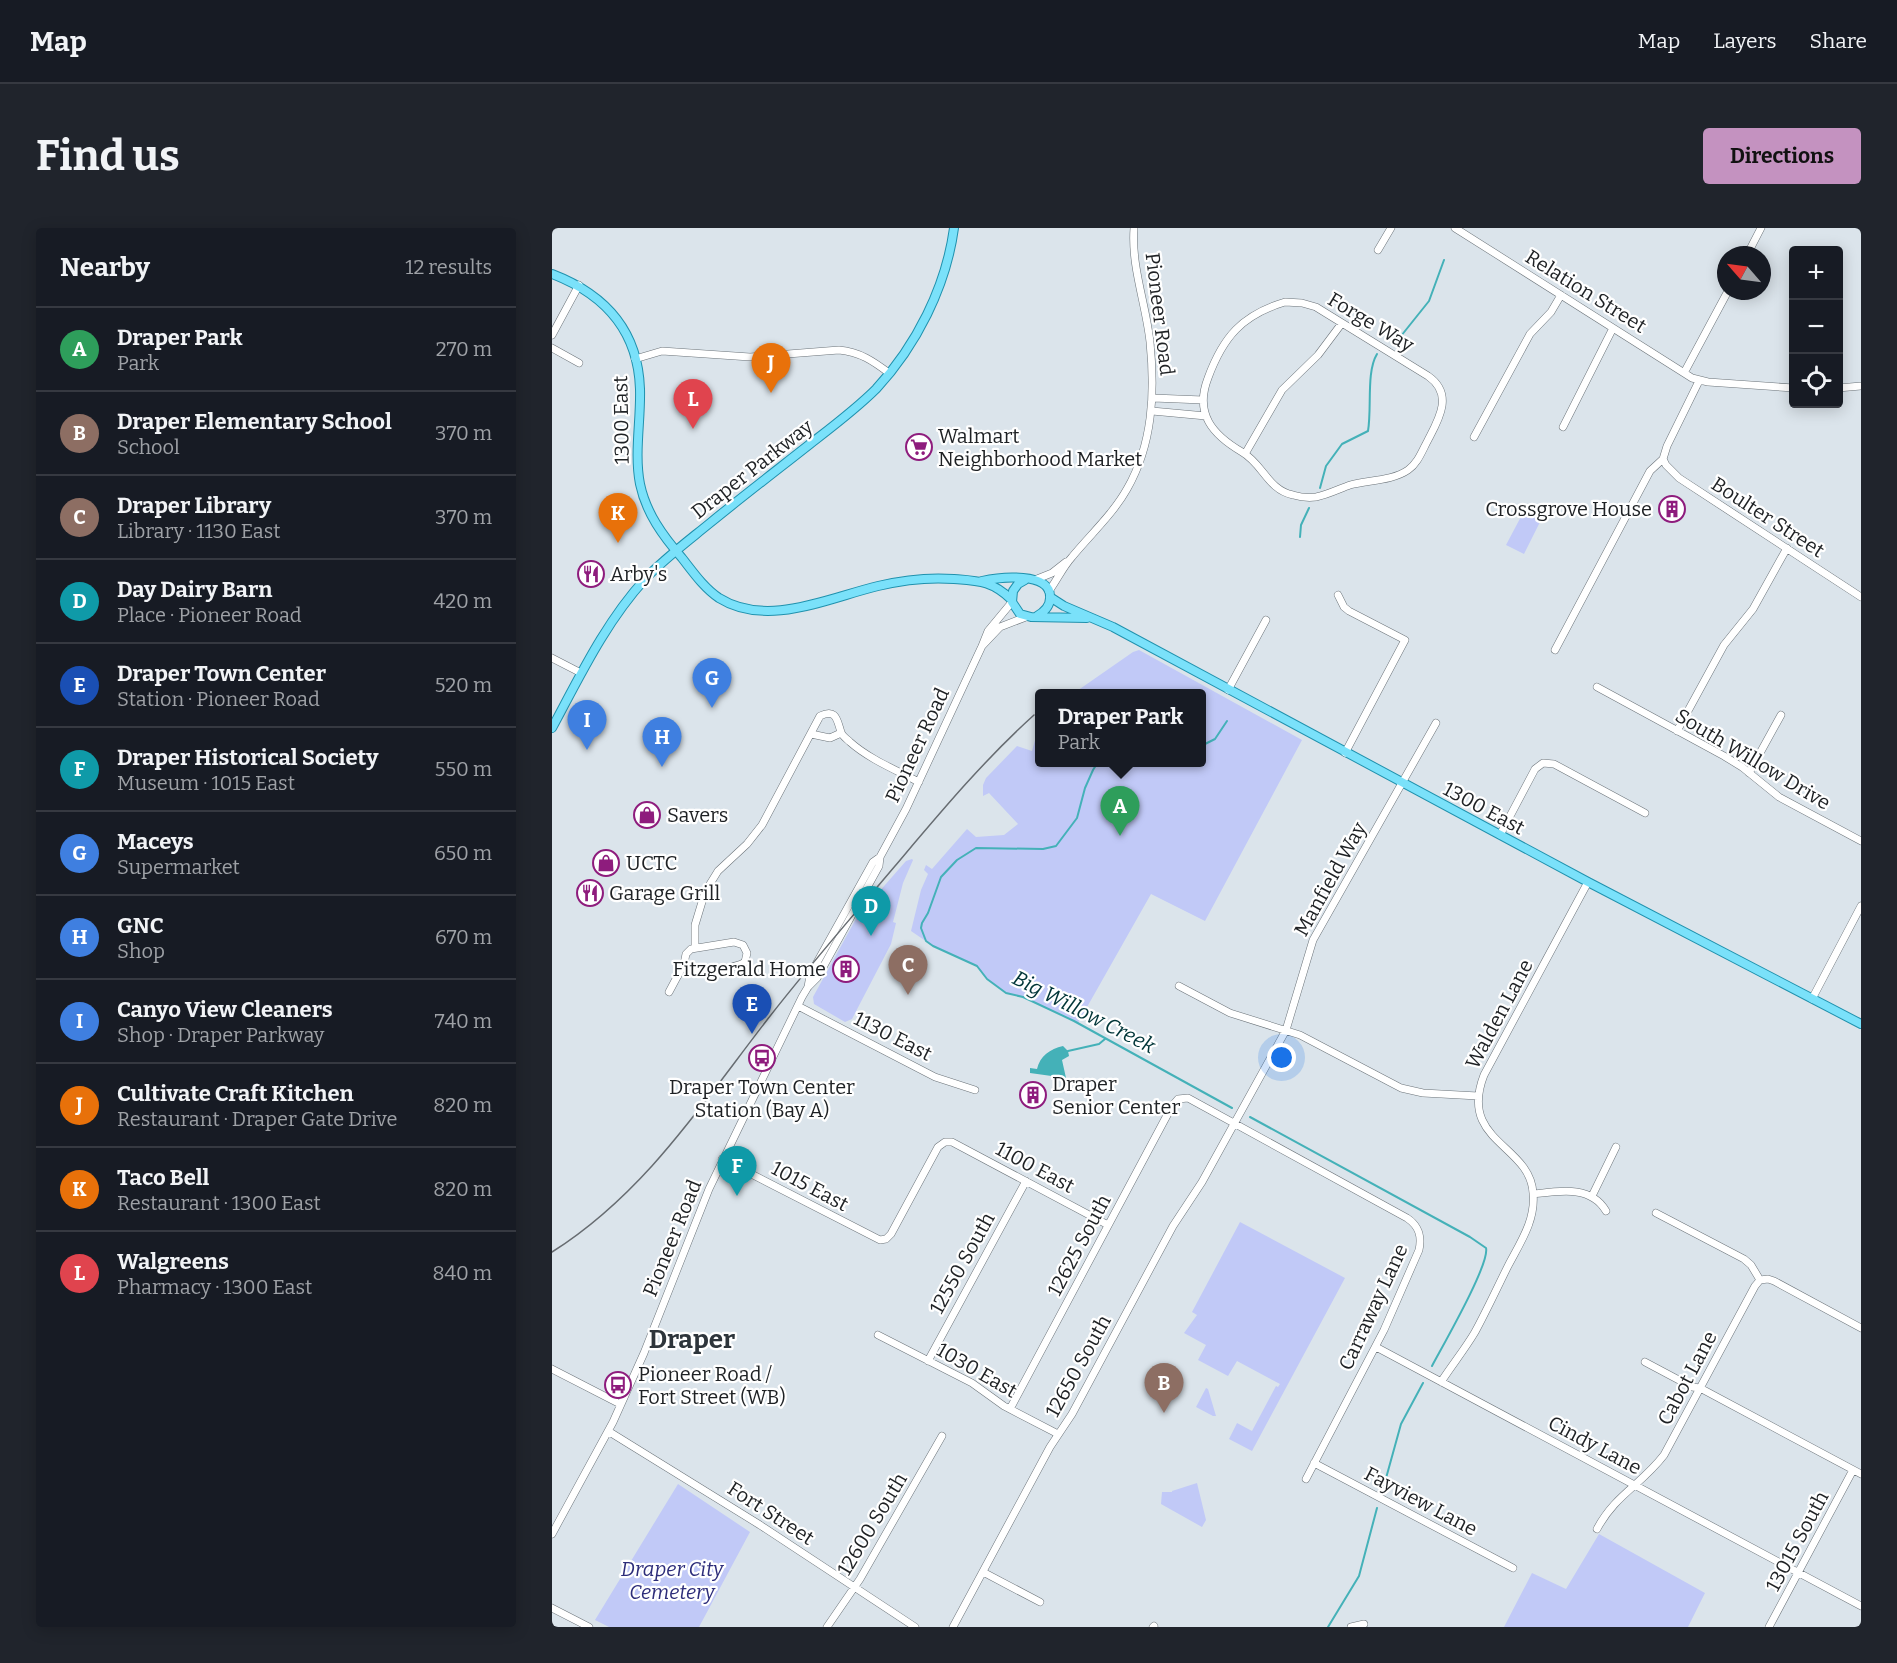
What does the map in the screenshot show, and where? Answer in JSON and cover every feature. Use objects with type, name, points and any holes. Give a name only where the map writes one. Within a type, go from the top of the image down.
[{"type":"main road","name":"Draper Parkway","points":[[552,728],[617,612],[647,578],[675,551],[842,419],[889,373],[912,340],[933,300],[944,273],[954,228]]},
{"type":"main road","name":"1300 East","points":[[552,274],[579,285],[595,295],[613,314],[624,331],[635,359],[640,389],[638,457],[640,485],[652,518],[675,551],[718,597],[736,606],[760,611],[787,610],[902,581],[940,578],[982,581],[998,578],[1025,580]]},
{"type":"main road","points":[[1037,579],[1046,585],[1050,594],[1049,606],[1037,616],[1026,617],[1015,609],[1012,601],[1013,591],[1025,580],[1037,579]]},
{"type":"main road","name":"1300 East","points":[[982,581],[995,586],[1012,601]]},
{"type":"main road","name":"1300 East","points":[[1050,594],[1064,606],[1094,618],[1588,882],[1861,1024]]},
{"type":"main road","name":"1300 East","points":[[1037,616],[1094,618]]},
{"type":"street","name":"Pioneer Road","points":[[1037,579],[1052,573],[1070,559],[1109,515],[1128,489],[1150,428],[1153,398],[1150,341],[1135,263],[1134,228]]},
{"type":"street","points":[[1378,250],[1391,228]]},
{"type":"street","name":"Relation Street","points":[[1455,228],[1699,381]]},
{"type":"street","points":[[1752,246],[1761,228]]},
{"type":"street","points":[[552,335],[579,285]]},
{"type":"street","points":[[1474,437],[1530,334],[1551,312],[1561,295]]},
{"type":"street","points":[[1684,373],[1723,300]]},
{"type":"street","name":"Forge Way","points":[[1206,416],[1203,400],[1209,375],[1226,340],[1242,323],[1262,311],[1285,302],[1311,305],[1428,376],[1440,388],[1443,403],[1439,418],[1417,461],[1406,471],[1396,475],[1352,485],[1319,496],[1300,497],[1278,489],[1245,454]]},
{"type":"street","points":[[1152,411],[1206,416],[1219,438],[1245,454],[1282,390],[1318,355],[1342,323]]},
{"type":"street","points":[[1563,427],[1613,328]]},
{"type":"street","points":[[552,348],[579,363]]},
{"type":"street","points":[[635,359],[662,351],[750,357],[839,350],[853,351],[865,356],[889,373]]},
{"type":"street","points":[[1555,650],[1650,471],[1663,459],[1667,446],[1699,381],[1789,388]]},
{"type":"street","points":[[1843,388],[1861,386]]},
{"type":"street","points":[[1153,398],[1203,400]]},
{"type":"street","name":"Boulter Street","points":[[1663,459],[1679,478],[1861,597]]},
{"type":"street","points":[[1677,731],[1724,645],[1753,609],[1787,548]]},
{"type":"street","name":"Pioneer Road","points":[[1050,594],[1070,559]]},
{"type":"street","points":[[1338,595],[1344,607],[1349,611],[1405,640],[1345,753]]},
{"type":"street","name":"Pioneer Road","points":[[552,1534],[608,1431],[644,1353],[722,1158],[808,987],[817,978],[879,866],[880,857],[919,782],[988,631],[1012,601]]},
{"type":"street","name":"Pioneer Road","points":[[982,646],[1003,625],[1026,617]]},
{"type":"street","points":[[1227,690],[1266,620]]},
{"type":"street","points":[[552,658],[581,673]]},
{"type":"street","name":"South Willow Drive","points":[[1597,687],[1724,756],[1779,797],[1861,841]]},
{"type":"street","points":[[695,948],[697,914],[708,887],[718,870],[747,844],[762,825],[820,716],[829,713],[838,720],[841,733],[865,753],[919,782]]},
{"type":"street","points":[[1749,773],[1781,715]]},
{"type":"street","name":"Manfield Way","points":[[1235,1124],[1287,1030],[1313,940],[1436,723]]},
{"type":"street","points":[[811,734],[830,738],[841,733]]},
{"type":"street","points":[[1500,835],[1535,769],[1543,763],[1554,764],[1645,813]]},
{"type":"street","name":"Walden Lane","points":[[1534,1194],[1532,1183],[1524,1168],[1493,1138],[1488,1130],[1481,1114],[1478,1096],[1484,1075],[1588,882]]},
{"type":"street","points":[[1812,999],[1861,906]]},
{"type":"street","points":[[669,992],[684,964],[686,954],[695,948],[739,943],[745,948],[747,958],[745,962],[737,966],[697,972],[688,969],[684,964]]},
{"type":"street","points":[[1179,986],[1230,1013],[1287,1030],[1401,1088],[1423,1093],[1478,1096]]},
{"type":"street","name":"1130 East","points":[[798,1006],[935,1077],[975,1090]]},
{"type":"street","name":"Carraway Lane","points":[[1181,1098],[1191,1100],[1407,1218],[1417,1227],[1420,1236],[1419,1250],[1376,1347],[1306,1479]]},
{"type":"street","name":"12625 South","points":[[1010,1409],[1172,1106],[1181,1098]]},
{"type":"street","name":"12650 South","points":[[953,1627],[1058,1434],[1072,1414],[1178,1216],[1198,1188],[1235,1124]]},
{"type":"street","name":"1100 East","points":[[883,1240],[891,1234],[938,1147],[945,1142],[955,1143],[1108,1226]]},
{"type":"street","points":[[1592,1196],[1616,1147]]},
{"type":"street","name":"1015 East","points":[[722,1158],[873,1238],[883,1240]]},
{"type":"street","name":"12550 South","points":[[928,1361],[1026,1181]]},
{"type":"street","points":[[1442,1382],[1474,1332],[1525,1234],[1532,1216],[1534,1194],[1570,1191],[1592,1196],[1606,1211]]},
{"type":"street","points":[[1656,1214],[1744,1259],[1751,1265],[1760,1280],[1774,1281],[1861,1328]]},
{"type":"street","name":"Cabot Lane","points":[[1597,1529],[1614,1503],[1624,1492],[1643,1479],[1664,1455],[1760,1280]]},
{"type":"street","name":"1030 East","points":[[878,1335],[972,1383],[1010,1409],[1058,1434]]},
{"type":"street","name":"Cindy Lane","points":[[1376,1347],[1861,1606]]},
{"type":"street","points":[[1645,1362],[1692,1387],[1700,1388],[1861,1474]]},
{"type":"street","points":[[552,1369],[620,1404]]},
{"type":"street","name":"Fort Street","points":[[608,1431],[723,1502],[915,1627]]},
{"type":"street","name":"12600 South","points":[[827,1627],[860,1578],[942,1436]]},
{"type":"street","name":"Fayview Lane","points":[[1314,1463],[1513,1568]]},
{"type":"street","name":"13015 South","points":[[1769,1627],[1853,1470]]},
{"type":"street","points":[[983,1572],[1040,1602]]},
{"type":"street","points":[[552,1608],[589,1627]]},
{"type":"street","points":[[1351,1627],[1364,1624]]},
{"type":"green space","points":[[1524,511],[1541,520],[1524,554],[1506,545]]},
{"type":"green space","points":[[1139,650],[1302,740],[1205,921],[1151,894],[1078,1023],[1023,997],[1006,993],[987,979],[976,966],[933,946],[911,931],[921,890],[928,874],[924,870],[926,865],[932,869],[967,829],[976,837],[1004,835],[1018,824],[989,793],[983,796],[983,785],[986,778],[1017,746],[1032,751],[1035,740],[1035,767],[1206,767],[1206,689],[1080,689]]},
{"type":"green space","points":[[912,859],[893,922],[896,923],[891,944],[852,1019],[845,1022],[814,1004],[813,997],[857,917],[906,861]]},
{"type":"green space","points":[[1240,1222],[1345,1278],[1252,1451],[1229,1439],[1237,1423],[1252,1431],[1276,1386],[1280,1384],[1237,1361],[1228,1376],[1198,1360],[1206,1345],[1184,1333],[1197,1315],[1192,1312]]},
{"type":"green space","points":[[1206,1388],[1208,1389],[1216,1416],[1196,1407]]},
{"type":"green space","points":[[1197,1483],[1206,1520],[1202,1527],[1161,1504],[1162,1492],[1172,1492]]},
{"type":"green space","name":"Draper City Cemetery","points":[[678,1484],[750,1532],[699,1627],[609,1627],[595,1620]]},
{"type":"green space","points":[[1599,1534],[1705,1593],[1688,1627],[1504,1627],[1532,1573],[1566,1589]]},
{"type":"shaded area","points":[[1063,1046],[1069,1056],[1062,1060],[1066,1078],[1030,1073],[1030,1068],[1037,1069],[1040,1060],[1046,1054]]},
{"type":"waterway","name":"Big Willow Creek","points":[[1397,341],[1429,301],[1444,260]]},
{"type":"waterway","name":"Big Willow Creek","points":[[1320,488],[1326,466],[1342,444],[1368,431],[1370,380],[1377,354]]},
{"type":"waterway","name":"Big Willow Creek","points":[[1300,537],[1301,525],[1309,508]]},
{"type":"waterway","name":"Big Willow Creek","points":[[1206,744],[1215,739],[1227,721]]},
{"type":"waterway","name":"Big Willow Creek","points":[[1095,767],[1085,788],[1077,818],[1056,846],[1043,849],[976,848],[957,860],[941,877],[922,923],[921,928],[926,941],[977,966],[987,979],[1006,993],[1023,997],[1074,1021],[1232,1108]]},
{"type":"waterway","points":[[1068,1051],[1099,1044],[1105,1039]]},
{"type":"waterway","name":"Big Willow Creek","points":[[1250,1117],[1470,1237],[1486,1248],[1481,1271],[1432,1366]]},
{"type":"waterway","name":"Big Willow Creek","points":[[1383,1489],[1401,1424],[1423,1383]]},
{"type":"waterway","name":"Big Willow Creek","points":[[1328,1627],[1359,1576],[1377,1508]]},
{"type":"tram line","points":[[552,1252],[585,1229],[615,1203],[670,1146],[798,981],[912,846],[979,769],[1034,715]]},
{"type":"place","name":"Cultivate Craft Kitchen","points":[[771,393]]},
{"type":"place","name":"Walgreens","points":[[693,429]]},
{"type":"place","name":"Walmart Neighborhood Market","points":[[919,447]]},
{"type":"place","name":"Crossgrove House","points":[[1672,509]]},
{"type":"place","name":"Taco Bell","points":[[618,543]]},
{"type":"place","name":"Arby's","points":[[591,574]]},
{"type":"place","name":"Maceys","points":[[712,708]]},
{"type":"place","name":"Canyo View Cleaners","points":[[587,750]]},
{"type":"place","name":"GNC","points":[[662,767]]},
{"type":"place","name":"Savers","points":[[647,815]]},
{"type":"place","name":"Draper Park","points":[[1120,836]]},
{"type":"place","name":"UCTC","points":[[606,863]]},
{"type":"place","name":"Garage Grill","points":[[590,893]]},
{"type":"place","name":"Day Dairy Barn","points":[[871,936]]},
{"type":"place","name":"Fitzgerald Home","points":[[846,969]]},
{"type":"place","name":"Draper Library","points":[[908,995]]},
{"type":"place","name":"Draper Town Center","points":[[752,1034]]},
{"type":"place","name":"Draper Town Center Station (Bay A)","points":[[762,1058]]},
{"type":"place","name":"Draper Senior Center","points":[[1033,1095]]},
{"type":"place","name":"Draper Historical Society","points":[[737,1196]]},
{"type":"place","name":"Pioneer Road / Fort Street (WB)","points":[[618,1385]]},
{"type":"place","name":"Draper Elementary School","points":[[1164,1413]]},
{"type":"district","name":"Draper","points":[[692,1339]]}]
